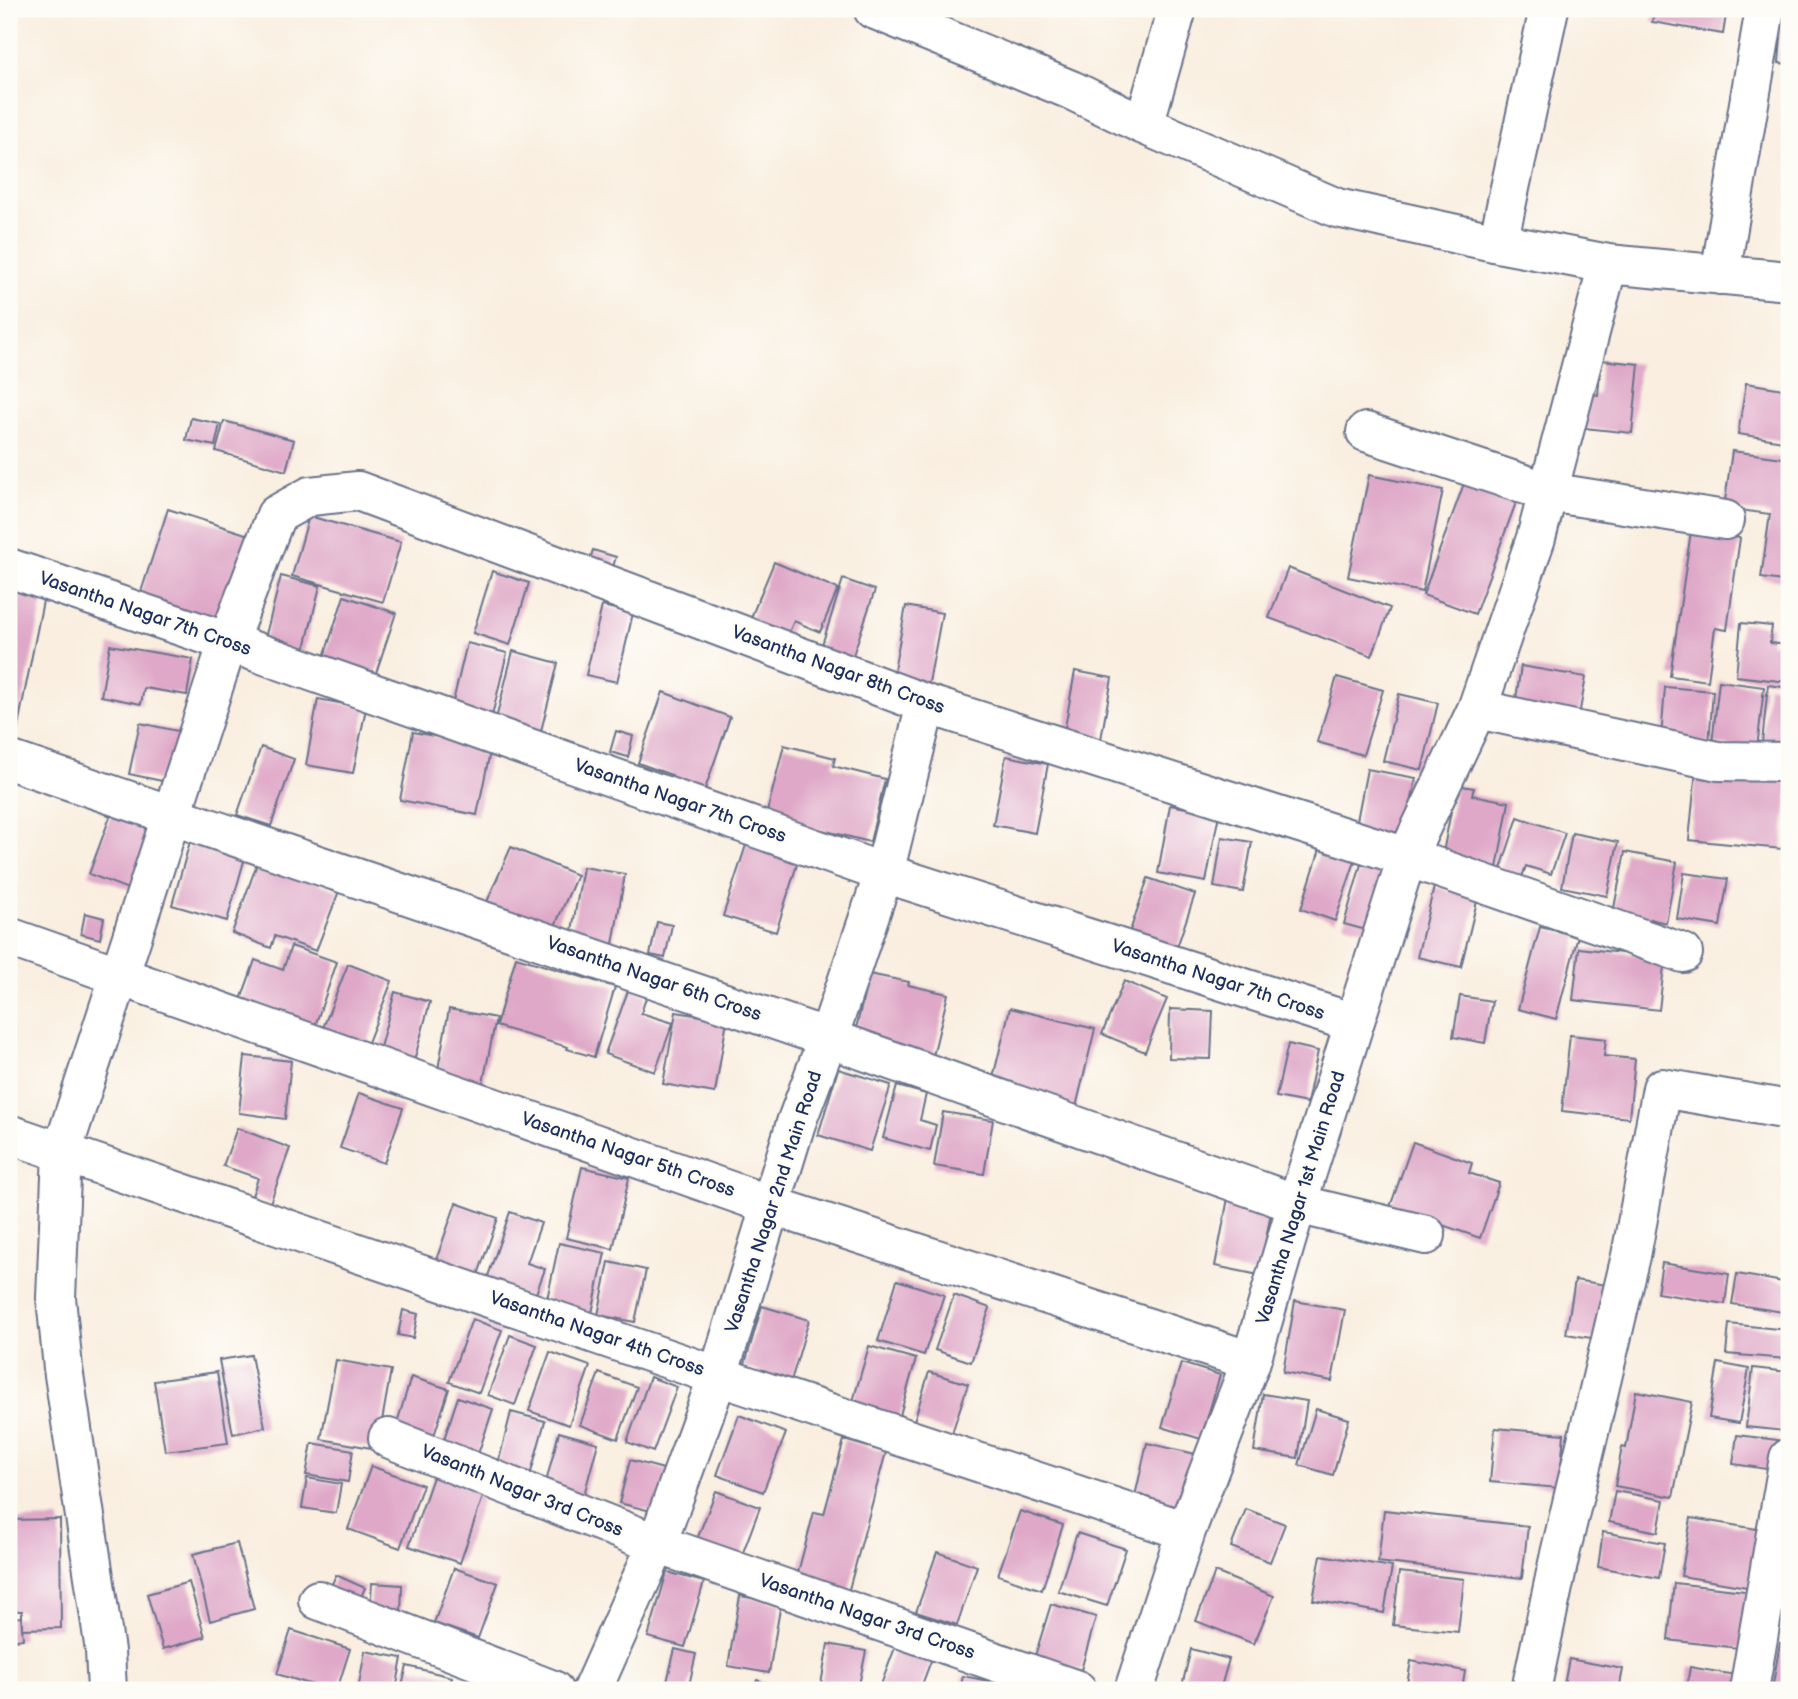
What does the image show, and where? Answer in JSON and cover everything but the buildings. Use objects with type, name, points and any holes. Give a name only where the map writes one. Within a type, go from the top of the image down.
[{"type":"street","points":[[873,9],[1071,90],[1144,125],[1337,208],[1608,264],[1789,281]]},
{"type":"street","points":[[1144,125],[1177,9]]},
{"type":"street","points":[[1498,243],[1549,9]]},
{"type":"street","points":[[1720,275],[1765,9]]},
{"type":"street","name":"Vasantha Nagar 1st Main Road","points":[[1135,1690],[1186,1531],[1251,1361],[1297,1204],[1406,857],[1477,709],[1536,538],[1608,264]]},
{"type":"street","points":[[1366,432],[1548,492],[1725,520]]},
{"type":"street","name":"Vasantha Nagar 8th Cross","points":[[228,642],[276,515],[310,496],[358,491],[926,704],[1406,857],[1683,953]]},
{"type":"street","name":"Vasantha Nagar 7th Cross","points":[[9,568],[228,642],[884,873],[1354,1023]]},
{"type":"street","points":[[107,1690],[105,1651],[67,1395],[56,1298],[62,1152],[228,642]]},
{"type":"street","name":"Vasantha Nagar 2nd Main Road","points":[[592,1690],[657,1544],[719,1376],[796,1123],[884,873],[926,704]]},
{"type":"street","points":[[1477,709],[1718,761],[1789,762]]},
{"type":"street","name":"Vasantha Nagar 6th Cross","points":[[9,760],[828,1038],[1297,1204],[1426,1235]]},
{"type":"street","name":"Vasantha Nagar 5th Cross","points":[[9,937],[770,1205],[1251,1361]]},
{"type":"street","points":[[1531,1690],[1560,1554],[1631,1256],[1662,1088],[1789,1110]]},
{"type":"street","name":"Vasantha Nagar 4th Cross","points":[[9,1134],[719,1376],[1186,1531]]},
{"type":"street","name":"Vasanth Nagar 3rd Cross","points":[[387,1438],[657,1544]]},
{"type":"street","points":[[1749,1690],[1789,1458]]},
{"type":"street","name":"Vasantha Nagar 3rd Cross","points":[[657,1544],[1077,1690]]},
{"type":"street","points":[[318,1600],[553,1690]]}]
